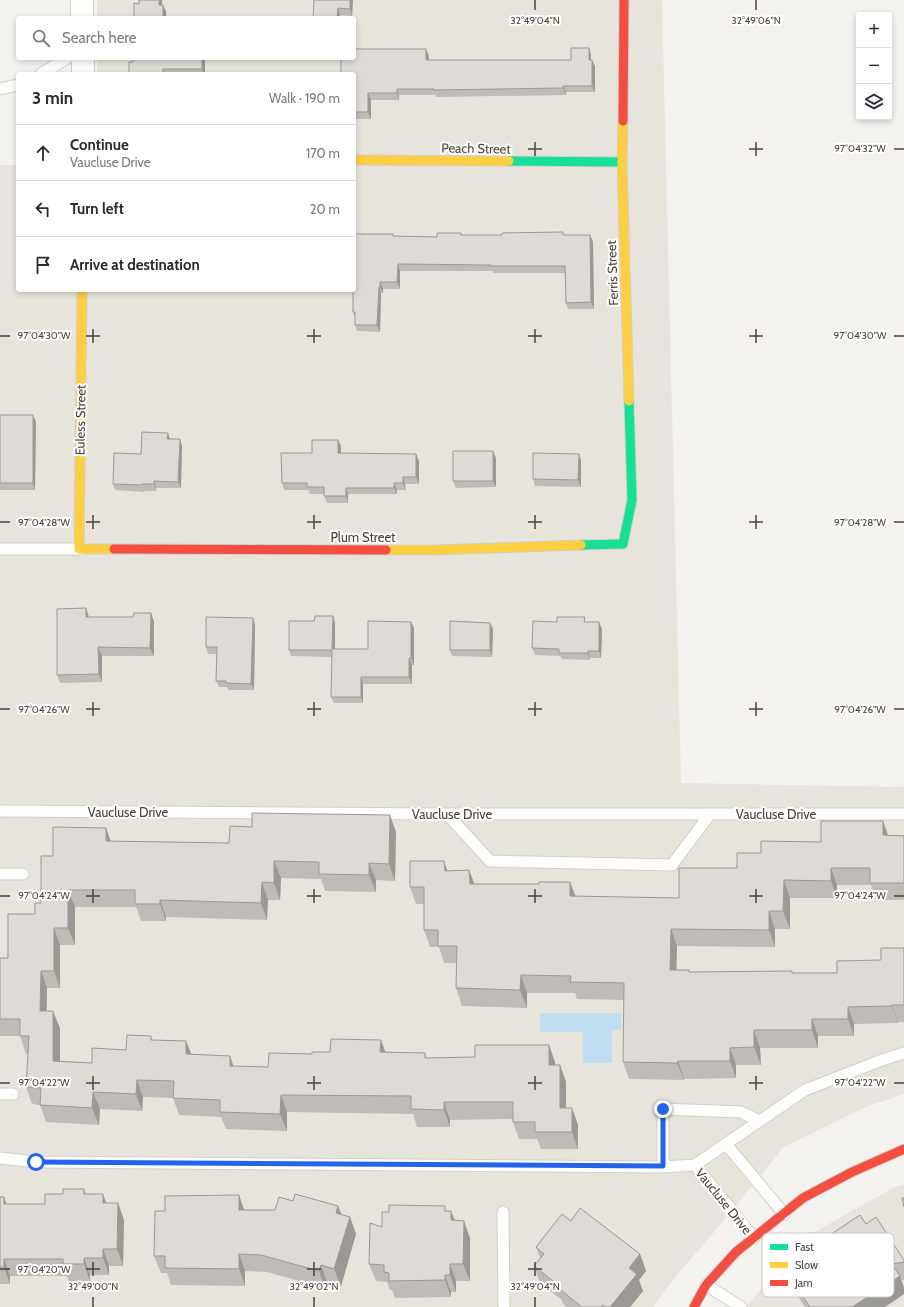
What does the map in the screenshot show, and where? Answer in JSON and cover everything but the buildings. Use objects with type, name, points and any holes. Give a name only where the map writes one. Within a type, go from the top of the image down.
[{"type":"street","points":[[82,0],[82,16]]},
{"type":"street","name":"Ferris Street","points":[[623,544],[632,500],[622,162],[624,0]]},
{"type":"street","points":[[83,60],[83,72]]},
{"type":"street","name":"Peach Street","points":[[356,160],[622,162]]},
{"type":"street","name":"Euless Street","points":[[79,550],[82,292]]},
{"type":"street","name":"Plum Street","points":[[79,550],[434,550],[623,544]]},
{"type":"street","points":[[694,1307],[706,1285],[736,1252],[803,1198],[852,1172],[904,1149]]},
{"type":"lane","points":[[45,72],[64,60]]},
{"type":"lane","points":[[0,89],[16,85]]},
{"type":"lane","points":[[0,549],[79,550]]},
{"type":"lane","name":"Vaucluse Drive","points":[[0,811],[447,814],[904,814]]},
{"type":"lane","points":[[447,814],[490,861],[672,865],[710,814]]},
{"type":"lane","points":[[0,874],[23,874]]},
{"type":"lane","name":"Vaucluse Drive","points":[[0,1158],[36,1162],[663,1166],[695,1164],[805,1090],[904,1053]]},
{"type":"lane","points":[[0,1094],[13,1094]]},
{"type":"lane","points":[[663,1166],[663,1109],[741,1112],[759,1122]]},
{"type":"lane","points":[[726,1144],[784,1214]]},
{"type":"lane","name":"Vaucluse Drive","points":[[695,1164],[754,1238]]},
{"type":"lane","points":[[503,1212],[504,1307]]},
{"type":"lane","points":[[706,1285],[741,1307]]},
{"type":"shaded area","points":[[97,0],[662,0],[681,783],[904,787],[904,1094],[863,1108],[784,1147],[681,1270],[653,1307],[0,1307],[0,165],[16,165],[16,292],[356,292],[356,72],[97,72],[97,60],[356,60],[356,16],[97,16]]},
{"type":"shaded area","points":[[904,1185],[904,1307],[746,1307],[762,1289],[762,1297],[894,1297],[894,1233],[813,1233],[895,1187]]},
{"type":"water","points":[[540,1013],[621,1013],[621,1030],[612,1030],[612,1063],[583,1063],[583,1032],[540,1032]]},
{"type":"traffic: fast","points":[[509,161],[622,162]]},
{"type":"traffic: fast","points":[[581,545],[623,544],[632,500],[629,401]]},
{"type":"traffic: slow","points":[[623,121],[622,162],[629,401]]},
{"type":"traffic: slow","points":[[356,160],[509,161]]},
{"type":"traffic: slow","points":[[82,292],[79,549],[114,549]]},
{"type":"traffic: slow","points":[[386,550],[434,550],[581,545]]},
{"type":"traffic: jam","points":[[623,121],[624,0]]},
{"type":"traffic: jam","points":[[114,549],[386,550]]},
{"type":"traffic: jam","points":[[694,1307],[706,1285],[736,1252],[803,1198],[852,1172],[904,1149]]},
{"type":"route","points":[[36,1162],[663,1166],[663,1109]]}]
